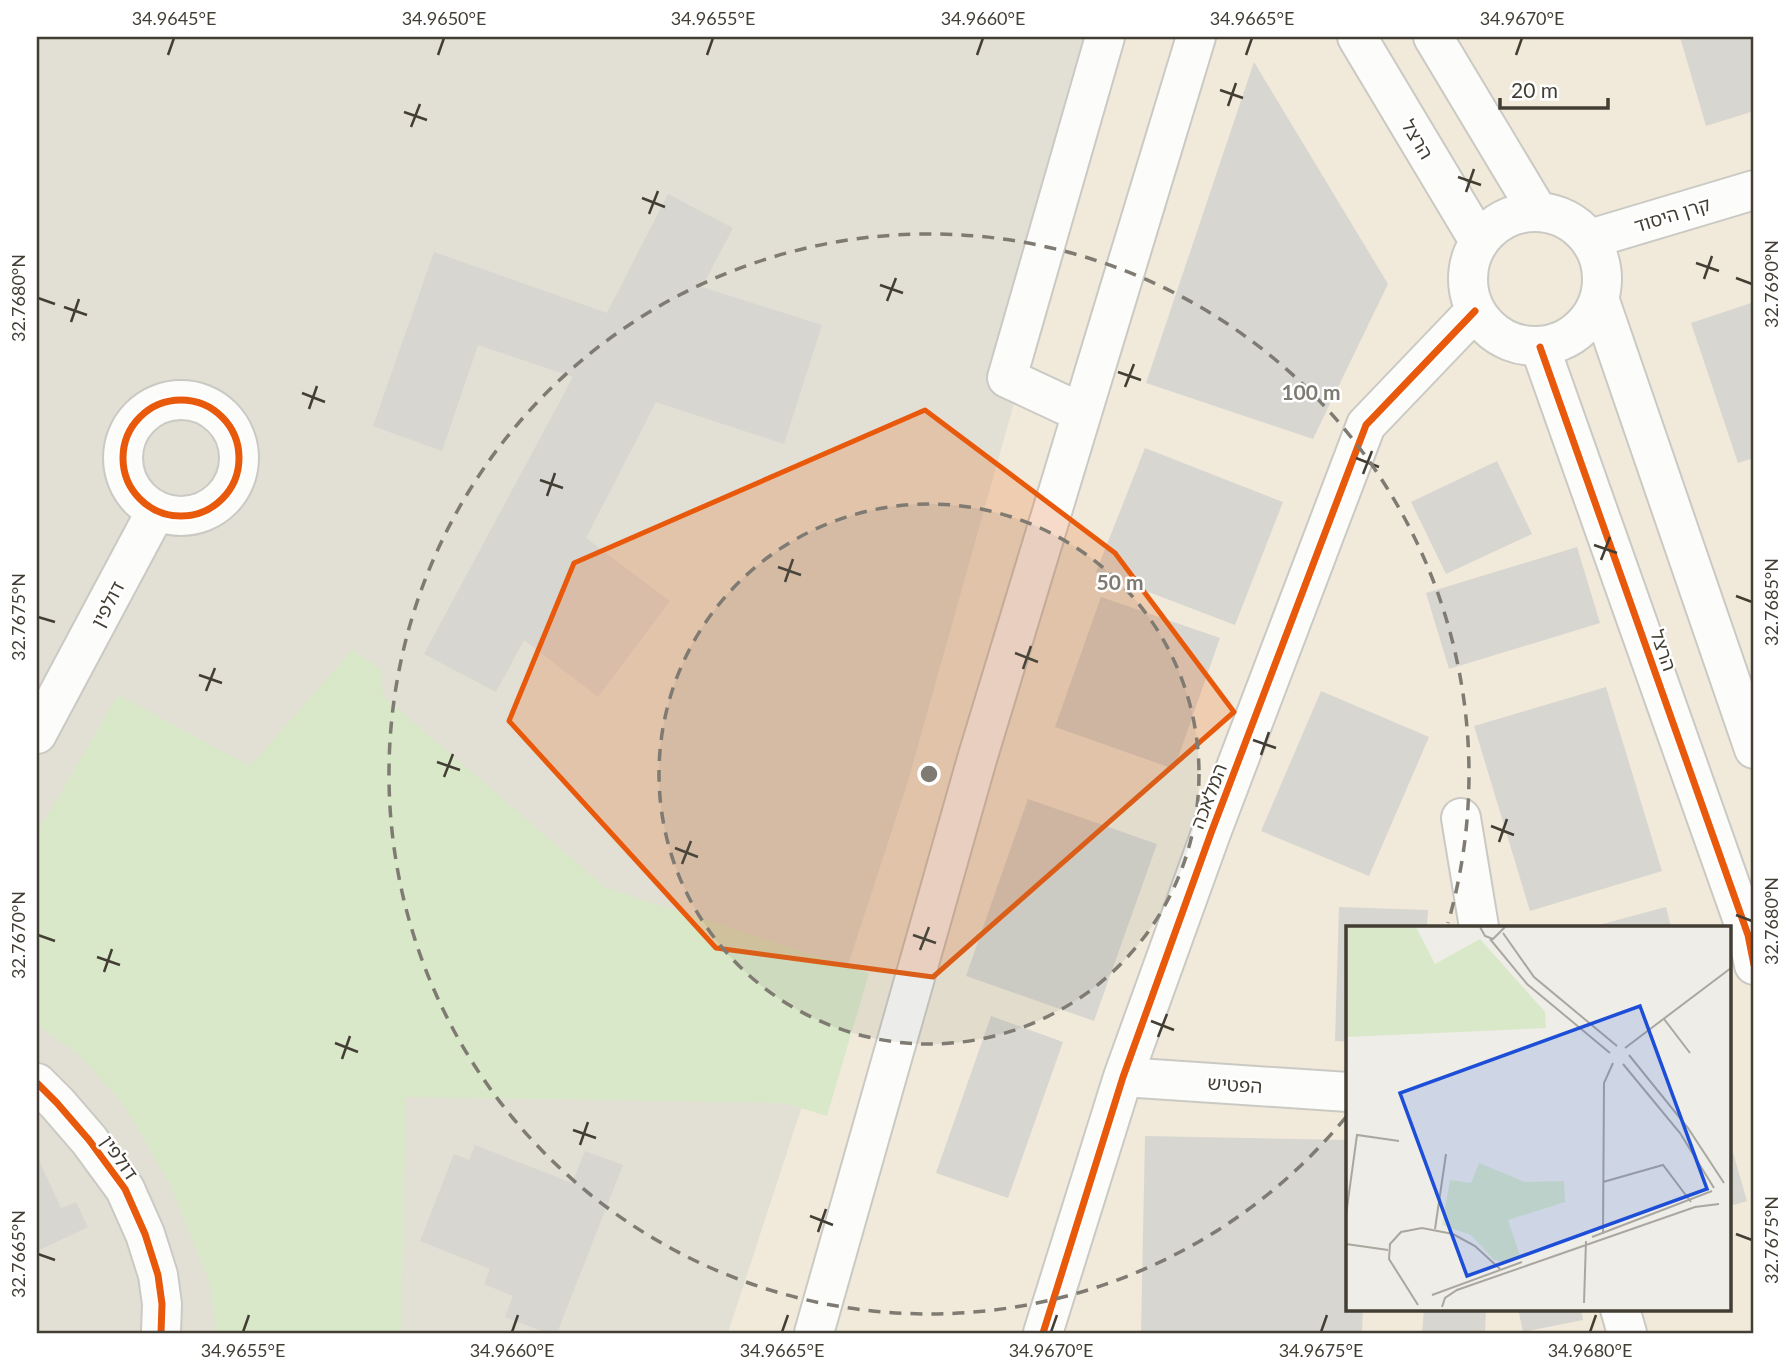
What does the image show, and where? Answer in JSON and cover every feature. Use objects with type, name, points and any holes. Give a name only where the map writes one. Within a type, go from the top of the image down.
[{"type":"street","points":[[1082,412],[1007,378],[1105,37]]},
{"type":"street","points":[[815,1332],[977,758],[1196,37]]},
{"type":"street","name":"הרצל","points":[[1357,37],[1479,241]]},
{"type":"street","points":[[1433,37],[1538,212]]},
{"type":"street","name":"קרן היסוד","points":[[1590,239],[1754,190]]},
{"type":"street","points":[[1538,212],[1558,215],[1576,225],[1590,239],[1600,259],[1603,280],[1600,301],[1591,318],[1577,333],[1560,343],[1540,347],[1521,345],[1502,338],[1486,326],[1475,311],[1469,293],[1468,275],[1471,257],[1479,241],[1491,228],[1521,213],[1538,212]]},
{"type":"street","points":[[1600,301],[1754,749]]},
{"type":"street","name":"המלאכה","points":[[1043,1333],[1123,1077],[1211,833],[1366,425],[1475,311]]},
{"type":"street","name":"הרצל","points":[[1540,347],[1748,935],[1754,965]]},
{"type":"street","name":"דולפין","points":[[37,734],[156,511]]},
{"type":"street","points":[[1461,818],[1479,926]]},
{"type":"street","name":"הפטיש","points":[[1123,1077],[1346,1092]]},
{"type":"street","name":"דולפין","points":[[37,1083],[89,1140],[125,1189],[145,1234],[158,1275],[166,1324]]},
{"type":"street","points":[[1620,1310],[1627,1333]]},
{"type":"highlighted area","points":[[925,410],[1115,553],[1234,712],[933,977],[716,948],[509,721],[574,563]]},
{"type":"shaded area","points":[[37,37],[1754,37],[1754,1333],[37,1333]]},
{"type":"shaded area","points":[[1110,37],[1754,37],[1754,1333],[728,1333],[908,781],[1018,389]]},
{"type":"green space","points":[[352,650],[381,670],[383,696],[606,888],[869,973],[827,1116],[784,1103],[406,1097],[401,1333],[220,1333],[216,1329],[210,1284],[169,1182],[123,1104],[78,1054],[37,1025],[37,833],[118,695],[250,766]]},
{"type":"building","points":[[1680,37],[1754,37],[1754,111],[1706,126]]},
{"type":"building","points":[[1254,62],[1388,284],[1313,439],[1146,383]]},
{"type":"building","points":[[668,194],[733,228],[702,287],[822,325],[784,444],[656,402],[586,538],[670,601],[598,697],[524,640],[496,692],[424,654],[573,377],[478,345],[442,451],[373,426],[434,252],[607,313]]},
{"type":"building","points":[[1754,302],[1754,458],[1738,463],[1691,323]]},
{"type":"building","points":[[1145,448],[1283,502],[1235,625],[1096,572]]},
{"type":"building","points":[[1497,461],[1532,534],[1446,574],[1411,502]]},
{"type":"building","points":[[1577,547],[1600,623],[1449,669],[1426,593]]},
{"type":"building","points":[[1101,597],[1220,638],[1174,769],[1055,727]]},
{"type":"building","points":[[1606,687],[1662,871],[1530,911],[1474,726]]},
{"type":"building","points":[[1321,691],[1429,737],[1369,876],[1261,831]]},
{"type":"building","points":[[1028,799],[1157,844],[1094,1021],[966,976]]},
{"type":"building","points":[[1339,907],[1428,910],[1427,926],[1346,926],[1346,1042],[1335,1041]]},
{"type":"building","points":[[1666,907],[1671,926],[1595,926]]},
{"type":"building","points":[[991,1016],[1063,1042],[1008,1198],[936,1173]]},
{"type":"building","points":[[1145,1136],[1346,1140],[1346,1310],[1363,1310],[1362,1333],[1141,1333]]},
{"type":"building","points":[[475,1145],[572,1183],[585,1151],[623,1165],[557,1333],[547,1333],[505,1317],[513,1296],[484,1284],[490,1269],[420,1241],[454,1154],[469,1160]]},
{"type":"building","points":[[1732,1149],[1747,1201],[1732,1205]]},
{"type":"building","points":[[37,1156],[61,1208],[76,1202],[88,1227],[37,1251]]},
{"type":"building","points":[[1424,1310],[1486,1310],[1485,1333],[1422,1333]]},
{"type":"building","points":[[1518,1310],[1581,1310],[1583,1320],[1523,1332]]},
{"type":"cycle path","points":[[1043,1333],[1123,1077],[1211,833],[1366,425],[1475,311]]},
{"type":"cycle path","points":[[1540,347],[1748,935],[1754,965]]},
{"type":"cycle path","points":[[181,400],[203,404],[222,417],[235,436],[239,458],[235,480],[222,499],[203,512],[181,516],[159,512],[140,499],[127,480],[123,458],[127,436],[140,417],[159,404],[181,400]]},
{"type":"cycle path","points":[[37,1083],[89,1140],[125,1189],[145,1234],[158,1275],[162,1304],[161,1333]]}]
